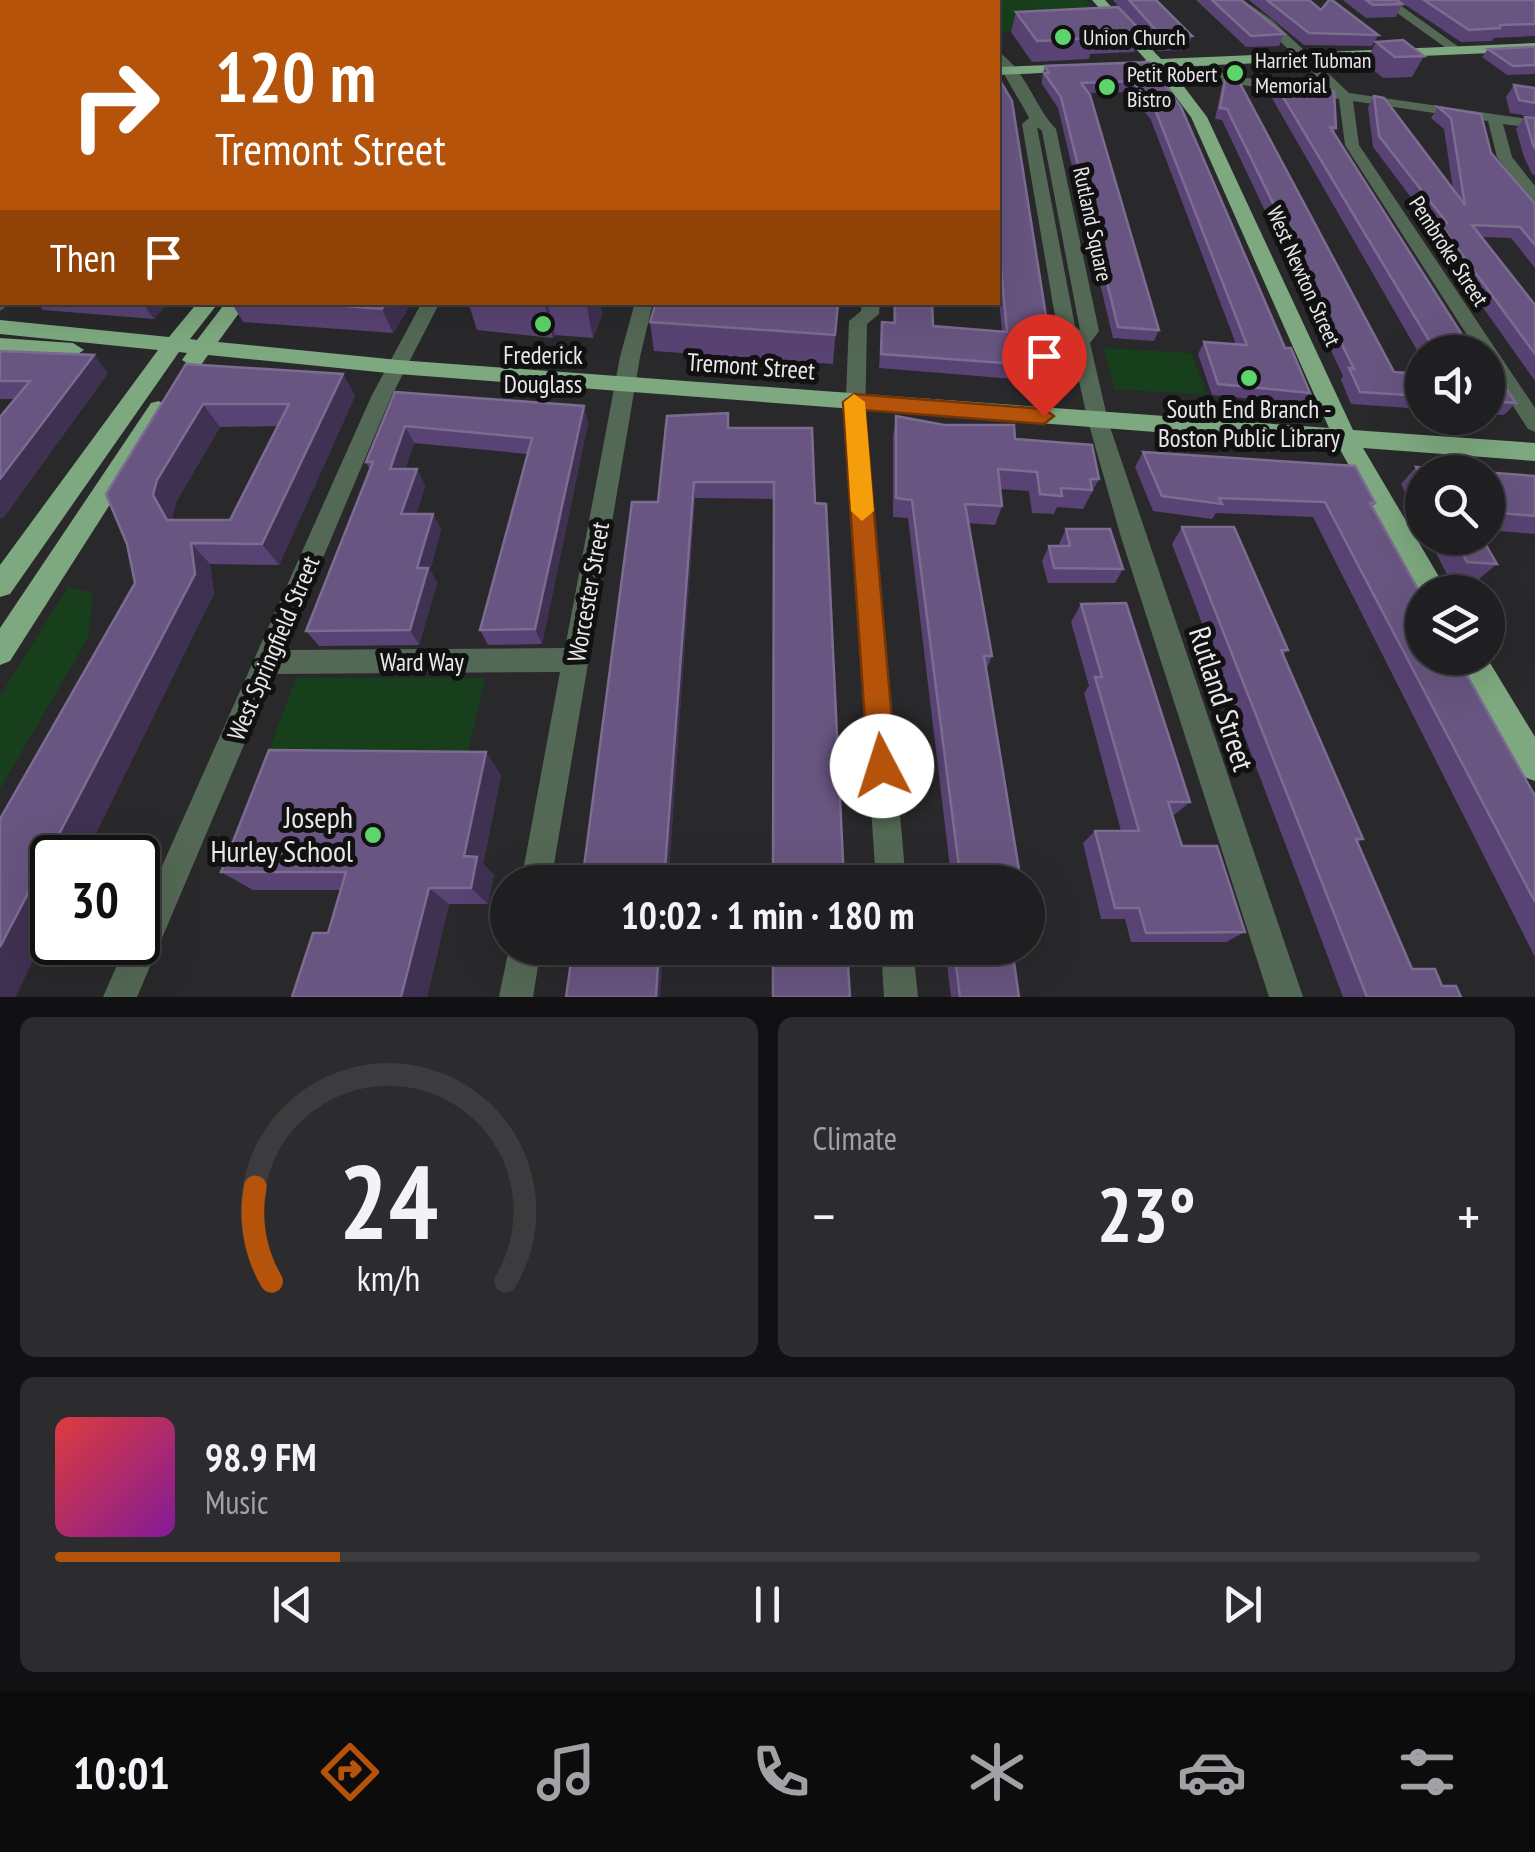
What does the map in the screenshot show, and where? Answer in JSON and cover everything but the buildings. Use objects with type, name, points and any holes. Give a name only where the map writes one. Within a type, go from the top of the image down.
[{"type":"main road","name":"West Newton Street","points":[[1098,0],[1154,64],[1178,85],[1199,117],[1345,438],[1424,575]]},
{"type":"main road","points":[[1128,65],[1535,47]]},
{"type":"main road","points":[[1000,66],[1093,67]]},
{"type":"main road","points":[[0,586],[206,305]]},
{"type":"main road","points":[[0,652],[175,384],[235,305]]},
{"type":"main road","name":"Tremont Street","points":[[0,327],[169,350]]},
{"type":"main road","name":"Tremont Street","points":[[0,345],[202,350],[1535,452]]},
{"type":"main road","points":[[1482,675],[1535,766]]},
{"type":"street","points":[[1235,0],[1251,6],[1345,96]]},
{"type":"street","points":[[1385,0],[1457,50]]},
{"type":"street","points":[[1199,62],[1222,78],[1535,124]]},
{"type":"street","name":"Rutland Square","points":[[1000,66],[1023,90],[1036,120],[1030,126],[1063,312],[1068,332],[1080,339],[1098,421]]},
{"type":"street","name":"Pembroke Street","points":[[1345,96],[1352,145],[1535,424]]},
{"type":"street","points":[[1494,117],[1505,157],[1535,197]]},
{"type":"street","name":"West Springfield Street","points":[[120,997],[360,442],[429,305]]},
{"type":"street","name":"Worcester Street","points":[[539,865],[624,385],[643,305]]},
{"type":"street","points":[[871,305],[870,314],[853,312],[854,402],[890,865]]},
{"type":"street","name":"Rutland Street","points":[[1098,421],[1286,997]]},
{"type":"street","name":"Ward Way","points":[[268,662],[576,660]]},
{"type":"street","points":[[516,997],[522,965]]},
{"type":"street","points":[[897,965],[900,997]]},
{"type":"green space","points":[[1000,0],[1086,0],[1108,25],[1000,32]]},
{"type":"green space","points":[[1103,348],[1191,353],[1207,394],[1115,390]]},
{"type":"green space","points":[[68,587],[93,593],[88,638],[0,789],[0,696]]},
{"type":"green space","points":[[296,678],[485,678],[467,757],[266,758]]},
{"type":"slow traffic","points":[[854,402],[862,511]]},
{"type":"place","name":"Union Church","points":[[1063,37]]},
{"type":"place","name":"Harriet Tubman Memorial","points":[[1235,73]]},
{"type":"place","name":"Petit Robert Bistro","points":[[1107,87]]},
{"type":"place","name":"Frederick Douglass","points":[[543,324]]},
{"type":"place","name":"South End Branch - Boston Public Library","points":[[1249,378]]},
{"type":"place","name":"Joseph Hurley School","points":[[373,835]]},
{"type":"route","points":[[882,766],[854,402],[1044,416]]}]
